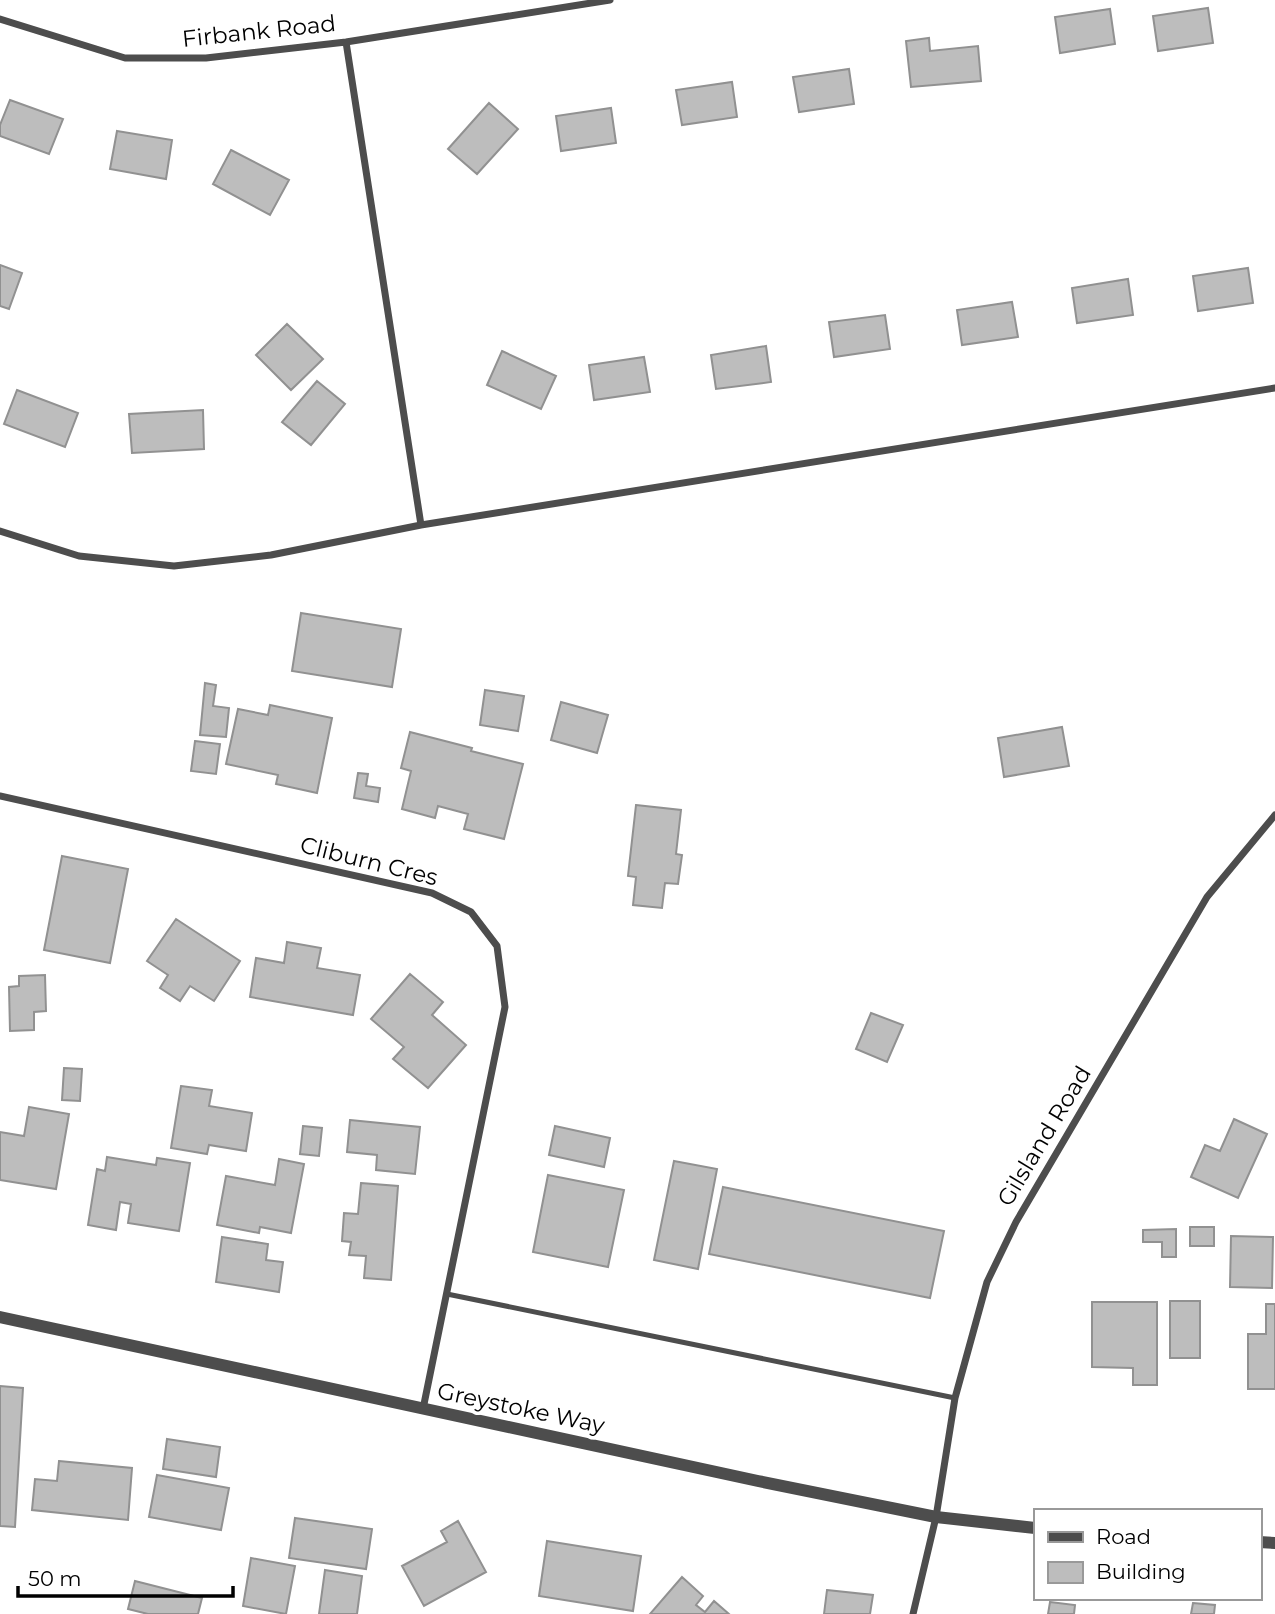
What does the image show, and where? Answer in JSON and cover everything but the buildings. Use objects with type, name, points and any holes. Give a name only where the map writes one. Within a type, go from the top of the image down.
[{"type":"street","name":"Firbank Road","points":[[0,19],[125,58],[206,58],[346,42],[610,0]]},
{"type":"street","points":[[346,42],[421,525]]},
{"type":"street","points":[[0,531],[79,556],[174,566],[271,555],[421,525],[1275,388]]},
{"type":"street","name":"Cliburn Cres","points":[[0,796],[432,893],[471,912],[497,946],[505,1007],[423,1409]]},
{"type":"street","name":"Gilsland Road","points":[[913,1614],[936,1517],[955,1398],[987,1282],[1016,1222],[1207,897],[1275,815]]},
{"type":"street","name":"Greystoke Way","points":[[0,1317],[936,1517],[1034,1528]]},
{"type":"lane","points":[[447,1294],[955,1398]]}]
